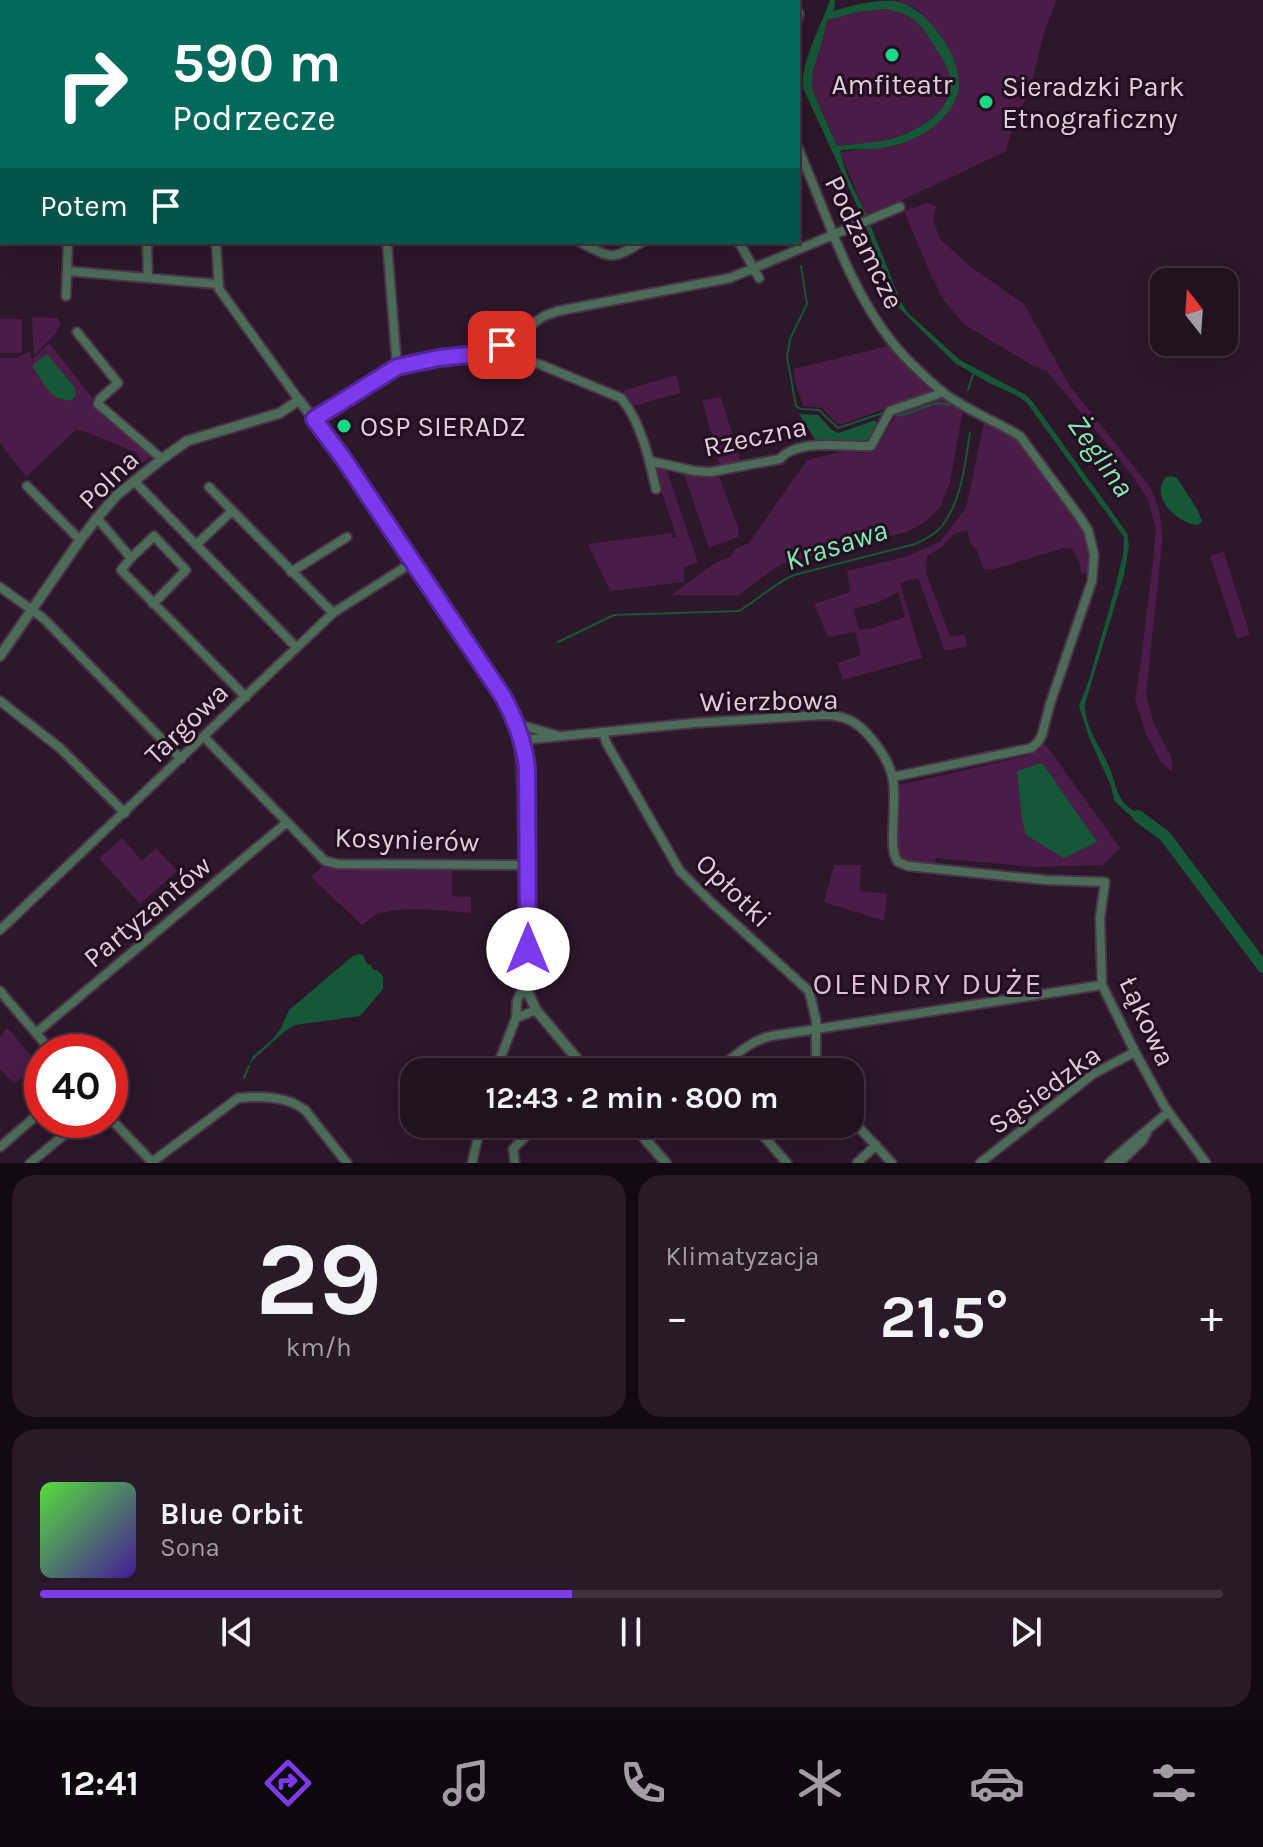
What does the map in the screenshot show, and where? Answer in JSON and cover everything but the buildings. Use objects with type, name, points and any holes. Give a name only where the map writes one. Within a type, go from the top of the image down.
[{"type":"street","name":"Podzamcze","points":[[800,153],[834,235],[870,309],[892,342],[942,391],[971,412],[1020,436],[1088,530],[1094,555],[1092,581],[1038,742],[1031,748],[893,777]]},
{"type":"street","points":[[493,352],[532,324],[558,311],[757,274],[834,235],[900,207]]},
{"type":"street","points":[[66,296],[68,244]]},
{"type":"street","points":[[147,244],[148,278]]},
{"type":"street","points":[[216,244],[217,284],[226,299],[343,458],[502,695],[515,722],[523,747],[528,796],[524,993],[576,1058]]},
{"type":"street","points":[[387,244],[397,367]]},
{"type":"street","points":[[584,244],[612,257],[639,244]]},
{"type":"street","points":[[740,244],[757,274]]},
{"type":"street","points":[[67,271],[217,284]]},
{"type":"street","points":[[77,332],[118,383],[98,404],[162,459]]},
{"type":"street","points":[[314,419],[397,367],[430,359],[493,352],[539,364],[621,398],[650,461],[656,489]]},
{"type":"street","name":"Rzeczna","points":[[650,461],[695,471],[720,471],[780,459],[785,453],[815,445],[871,446],[890,411],[942,391]]},
{"type":"street","name":"Polna","points":[[0,656],[80,540],[117,495],[187,441],[280,413],[299,400]]},
{"type":"street","points":[[134,481],[296,647]]},
{"type":"street","points":[[27,486],[80,540]]},
{"type":"street","points":[[209,487],[333,613]]},
{"type":"street","points":[[196,545],[232,511]]},
{"type":"street","points":[[97,518],[131,558]]},
{"type":"street","points":[[153,604],[186,570],[154,536],[121,570],[153,604],[246,697]]},
{"type":"street","points":[[291,572],[347,537]]},
{"type":"street","name":"Targowa","points":[[0,930],[333,613],[413,562]]},
{"type":"street","points":[[0,587],[43,618],[181,759]]},
{"type":"street","points":[[0,701],[60,748],[125,813]]},
{"type":"street","name":"Wierzbowa","points":[[523,747],[532,739],[560,736],[694,723],[836,715],[855,722],[864,730],[888,762],[893,777],[893,849],[895,859],[901,864],[1046,880],[1105,882]]},
{"type":"street","name":"Wierzbowa","points":[[515,722],[560,736]]},
{"type":"street","name":"Opłotki","points":[[603,732],[680,871],[807,989],[816,1018],[816,1058]]},
{"type":"street","name":"Kosynierów","points":[[204,737],[320,858],[331,863],[515,865]]},
{"type":"street","name":"Partyzantów","points":[[36,1033],[286,823]]},
{"type":"street","name":"Łąkowa","points":[[1105,882],[1100,918],[1102,985],[1168,1112],[1206,1163]]},
{"type":"street","points":[[733,1058],[761,1038],[1102,985]]},
{"type":"street","points":[[0,991],[36,1033]]},
{"type":"street","points":[[500,1058],[516,1018],[517,1001],[524,993]]},
{"type":"street","points":[[516,1018],[536,1010]]},
{"type":"street","name":"Sąsiedzka","points":[[980,1163],[1093,1074],[1135,1052]]},
{"type":"street","points":[[128,1137],[152,1162],[238,1098],[291,1101],[305,1110],[347,1163]]},
{"type":"street","points":[[1109,1163],[1168,1112]]},
{"type":"street","points":[[0,1147],[24,1126]]},
{"type":"street","points":[[1119,1163],[1143,1140],[1150,1128]]},
{"type":"street","points":[[864,1133],[892,1163]]},
{"type":"street","points":[[30,1163],[60,1138]]},
{"type":"street","points":[[472,1163],[478,1138]]},
{"type":"street","points":[[515,1163],[513,1149],[524,1138]]},
{"type":"street","points":[[647,1138],[666,1163]]},
{"type":"street","points":[[765,1138],[787,1163]]},
{"type":"street","points":[[857,1163],[876,1145]]},
{"type":"shaded area","points":[[830,0],[835,0],[834,11],[879,1],[894,1],[909,6],[932,25],[956,65],[959,78],[955,101],[949,112],[926,132],[896,145],[840,152],[847,175],[908,313],[960,360],[1032,401],[1127,533],[1129,546],[1124,575],[1085,704],[1085,713],[1120,796],[1128,807],[1152,821],[1147,827],[1114,800],[1079,706],[1113,596],[1124,537],[1027,403],[955,363],[897,306],[861,214],[803,88],[808,55]],"holes":[[[886,9],[917,22],[926,33],[950,76],[947,100],[931,119],[909,132],[886,140],[837,146],[812,89],[813,70],[827,20]]]},
{"type":"shaded area","points":[[892,0],[1057,0],[1045,29],[1030,89],[1006,151],[869,216],[840,152],[896,146],[920,135],[945,117],[958,89],[956,64],[936,30],[919,11]]},
{"type":"shaded area","points":[[886,9],[911,18],[926,33],[950,76],[947,99],[933,117],[902,135],[837,146],[812,89],[813,68],[827,20]]},
{"type":"shaded area","points":[[925,203],[936,206],[933,222],[941,240],[971,267],[1024,304],[1069,385],[1150,487],[1160,515],[1162,545],[1146,695],[1154,724],[1172,759],[1172,772],[1161,762],[1145,732],[1135,698],[1156,528],[1148,500],[1132,475],[1047,371],[965,325],[943,299],[904,211]]},
{"type":"shaded area","points":[[57,318],[61,324],[34,356],[32,319]]},
{"type":"shaded area","points":[[0,319],[22,319],[22,353],[0,353]]},
{"type":"shaded area","points":[[49,343],[93,402],[156,453],[141,464],[137,453],[76,430],[26,477],[0,443],[0,358],[16,358],[30,351],[32,360]]},
{"type":"shaded area","points":[[888,346],[924,380],[963,410],[950,482],[940,507],[925,522],[906,532],[783,564],[739,595],[671,595],[715,563],[730,557],[736,548],[749,543],[807,460],[845,451],[861,453],[877,448],[897,413],[882,410],[837,424],[822,408],[803,406],[794,369]]},
{"type":"shaded area","points":[[47,354],[75,388],[76,395],[72,400],[53,395],[33,367]]},
{"type":"shaded area","points":[[676,375],[681,393],[632,406],[624,394],[625,390]]},
{"type":"shaded area","points":[[721,397],[742,466],[721,469],[702,400]]},
{"type":"shaded area","points":[[799,414],[818,415],[838,433],[873,421],[877,426],[867,442],[818,440]]},
{"type":"shaded area","points":[[986,414],[1016,438],[1082,529],[1087,542],[1088,574],[1081,572],[1072,549],[1063,548],[995,569],[985,569],[967,530],[954,534],[941,548],[927,556],[926,573],[950,636],[965,635],[967,646],[945,651],[918,578],[900,583],[922,658],[843,680],[837,663],[861,655],[855,632],[828,637],[814,604],[850,592],[847,571],[905,557],[940,542],[966,508]],"holes":[[[898,592],[905,617],[859,629],[853,609],[879,602]]]},
{"type":"shaded area","points":[[653,465],[666,468],[698,563],[684,567],[684,582],[610,591],[588,544],[672,533],[672,538],[677,538]]},
{"type":"shaded area","points":[[683,471],[718,474],[738,527],[738,537],[709,548]]},
{"type":"shaded area","points":[[1166,477],[1177,478],[1197,509],[1202,521],[1198,525],[1182,520],[1163,500],[1162,484]]},
{"type":"shaded area","points":[[1224,552],[1250,635],[1237,639],[1210,556]]},
{"type":"shaded area","points":[[515,743],[518,744],[522,762],[524,784],[522,989],[519,987],[518,957]]},
{"type":"shaded area","points":[[1046,745],[1120,848],[1103,865],[1034,867],[936,858],[935,864],[901,857],[898,853],[900,785],[1030,755]],"holes":[[[1043,764],[1097,842],[1017,772]]]},
{"type":"shaded area","points":[[1043,764],[1097,842],[1064,858],[1026,835],[1017,771]]},
{"type":"shaded area","points":[[122,838],[142,861],[156,848],[177,871],[140,904],[99,858]]},
{"type":"shaded area","points":[[834,865],[861,865],[860,891],[887,894],[884,921],[824,902]]},
{"type":"shaded area","points":[[323,866],[452,871],[452,896],[471,897],[471,913],[420,909],[393,911],[372,917],[362,925],[311,877]]},
{"type":"shaded area","points":[[359,954],[383,976],[383,989],[360,1016],[295,1025],[249,1066],[253,1056],[281,1028],[289,1010]]},
{"type":"shaded area","points":[[9,1029],[24,1048],[24,1075],[14,1084],[0,1069],[0,1037]]},
{"type":"waterway","points":[[801,266],[807,304],[790,339],[787,357],[796,406],[819,410],[838,428],[883,413]]},
{"type":"waterway","name":"Krasawa","points":[[968,390],[974,372]]},
{"type":"waterway","points":[[894,415],[935,404],[950,405]]},
{"type":"waterway","name":"Krasawa","points":[[558,642],[614,615],[739,611],[794,575],[915,544],[933,534],[949,516],[962,481],[970,433]]},
{"type":"waterway","name":"Żeglina","points":[[1138,816],[1165,836],[1263,967]]},
{"type":"waterway","name":"Krasawa","points":[[244,1078],[249,1066]]},
{"type":"place","name":"Amfiteatr","points":[[892,55]]},
{"type":"place","name":"Sieradzki Park Etnograficzny","points":[[986,102]]},
{"type":"place","name":"OSP SIERADZ","points":[[344,426]]},
{"type":"district","name":"OLENDRY DUŻE","points":[[928,984]]},
{"type":"route","points":[[502,345],[493,352],[439,358],[397,367],[314,419],[511,712],[527,768],[528,949]]}]
